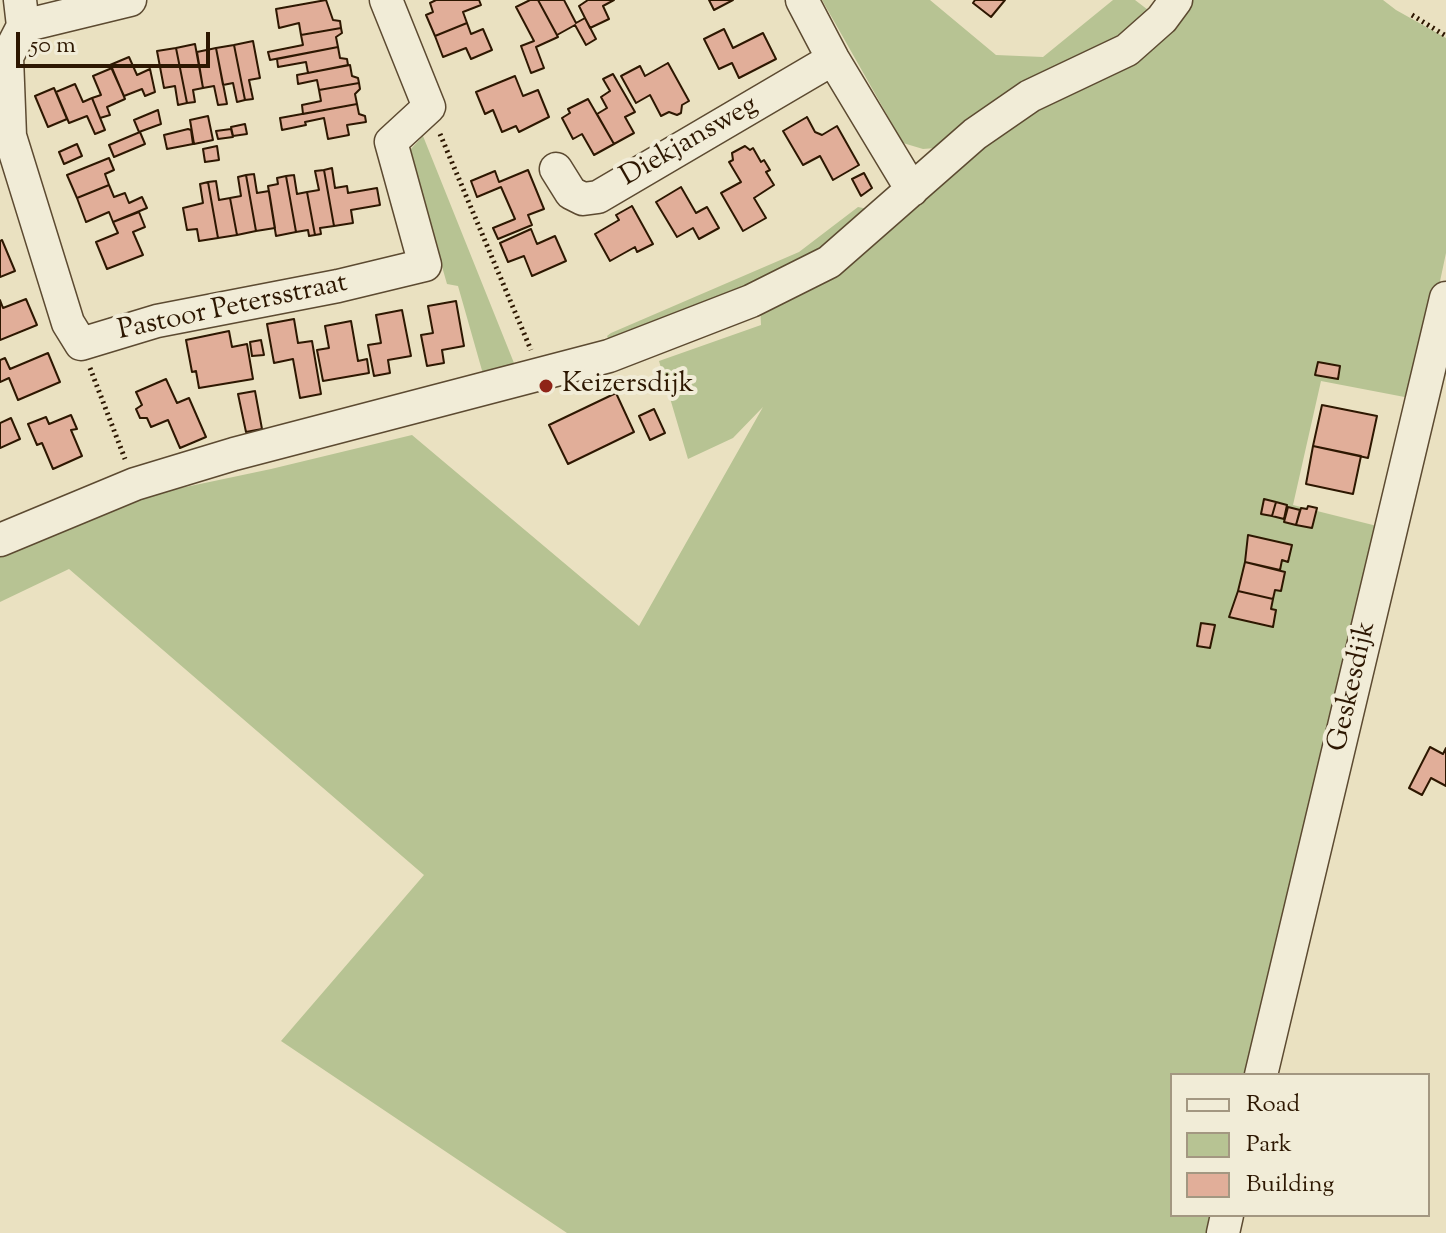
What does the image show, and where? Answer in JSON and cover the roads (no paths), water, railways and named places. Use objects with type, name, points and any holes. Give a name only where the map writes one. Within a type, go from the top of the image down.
[{"type":"street","name":"Pastoor Petersstraat","points":[[130,0],[21,13],[7,57],[10,136],[68,323],[81,344],[157,321],[338,286],[425,265],[391,142],[429,107],[386,0]]},
{"type":"street","points":[[802,0],[833,59],[912,190]]},
{"type":"street","points":[[0,540],[135,484],[234,454],[625,351],[797,280],[829,262],[856,241],[975,134],[1030,96],[1127,50],[1162,19],[1176,0]]},
{"type":"street","name":"Diekjansweg","points":[[556,169],[571,193],[583,199],[598,197],[833,59]]},
{"type":"street","name":"Geskesdijk","points":[[1261,1073],[1446,298]]},
{"type":"place","name":"Keizersdijk","points":[[546,386]]}]
